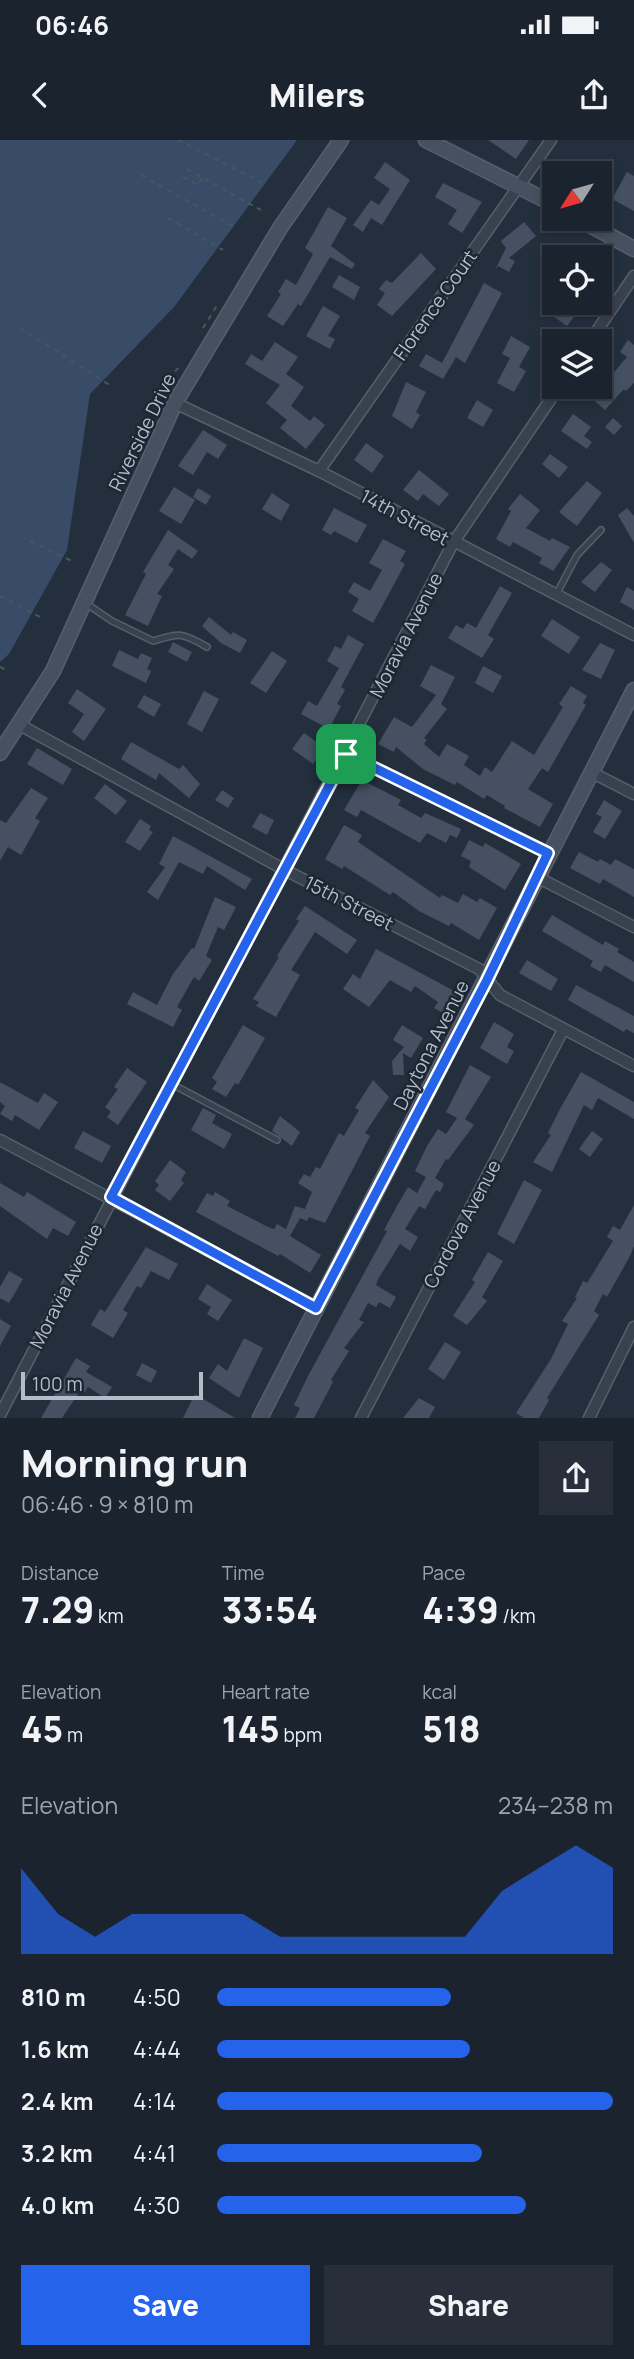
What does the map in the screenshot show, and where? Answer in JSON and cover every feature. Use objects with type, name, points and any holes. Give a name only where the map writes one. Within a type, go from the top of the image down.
[{"type":"street","name":"Riverside Drive","points":[[0,753],[53,671],[175,402],[280,228],[341,140]]},
{"type":"street","points":[[426,140],[542,198]]},
{"type":"street","name":"Florence Court","points":[[319,471],[551,140]]},
{"type":"street","points":[[601,231],[634,249]]},
{"type":"street","points":[[598,329],[634,276]]},
{"type":"street","name":"Moravia Avenue","points":[[0,1415],[111,1197],[346,754],[453,543],[551,399]]},
{"type":"street","name":"14th Street","points":[[175,402],[319,471],[634,635]]},
{"type":"street","name":"Daytona Avenue","points":[[260,1418],[634,690]]},
{"type":"street","name":"15th Street","points":[[20,725],[285,870],[479,969],[499,995],[634,1066]]},
{"type":"street","points":[[346,754],[548,853]]},
{"type":"street","points":[[591,772],[634,794]]},
{"type":"street","points":[[537,877],[634,927]]},
{"type":"street","name":"Cordova Avenue","points":[[362,1418],[563,1030]]},
{"type":"street","points":[[0,1140],[316,1308]]},
{"type":"street","points":[[589,1418],[634,1327]]},
{"type":"lane","points":[[556,595],[577,555],[601,530]]},
{"type":"lane","points":[[85,602],[111,621],[153,641],[176,634],[186,635],[206,647]]},
{"type":"lane","points":[[171,1084],[277,1140]]},
{"type":"path","points":[[178,140],[267,185]]},
{"type":"path","points":[[187,169],[261,209]]},
{"type":"path","points":[[141,175],[236,228]]},
{"type":"path","points":[[183,177],[198,185],[202,178]]},
{"type":"path","points":[[168,218],[223,250]]},
{"type":"path","points":[[20,328],[111,386]]},
{"type":"path","points":[[30,541],[74,562]]},
{"type":"path","points":[[0,596],[44,619]]},
{"type":"path","points":[[0,667],[8,671]]},
{"type":"water","points":[[0,140],[297,140],[174,307],[90,394],[67,550],[9,654],[0,662]]},
{"type":"building","points":[[488,140],[529,140],[516,159]]},
{"type":"building","points":[[385,162],[410,180],[382,225],[371,218],[363,232],[353,225],[371,200],[379,205],[390,189],[374,178]]},
{"type":"building","points":[[627,172],[634,176],[634,211],[612,199]]},
{"type":"building","points":[[443,183],[482,202],[462,233],[448,224],[457,210],[435,197]]},
{"type":"building","points":[[328,207],[347,218],[331,246],[355,264],[352,269],[330,257],[301,306],[298,304],[283,326],[267,316],[281,294],[278,292],[286,279],[296,285],[313,254],[305,248]]},
{"type":"building","points":[[524,222],[536,236],[509,258],[515,261],[509,272],[498,266],[495,270],[506,248],[501,241]]},
{"type":"building","points":[[421,253],[436,269],[392,316],[377,305],[385,293],[379,289],[386,280],[392,283]]},
{"type":"building","points":[[339,275],[360,287],[354,300],[332,287]]},
{"type":"building","points":[[484,283],[502,293],[465,363],[456,357],[443,379],[419,366],[426,354],[442,363]]},
{"type":"building","points":[[323,306],[340,316],[328,336],[335,339],[330,349],[306,336]]},
{"type":"building","points":[[556,315],[575,315],[567,326],[554,317]]},
{"type":"building","points":[[511,336],[530,347],[519,367],[526,371],[514,392],[497,383],[510,358],[502,354]]},
{"type":"building","points":[[628,340],[634,345],[634,383],[626,391],[624,389],[605,410],[592,399],[612,399],[612,375],[627,357],[620,352]]},
{"type":"building","points":[[275,342],[298,357],[286,374],[304,387],[291,406],[310,421],[314,416],[325,425],[306,449],[280,428],[287,420],[266,403],[280,385],[245,364],[251,354],[262,361]]},
{"type":"building","points":[[406,382],[426,392],[416,412],[420,415],[412,429],[392,416]]},
{"type":"building","points":[[477,400],[493,410],[483,427],[467,418]]},
{"type":"building","points":[[573,414],[591,427],[584,436],[592,442],[587,449],[561,431]]},
{"type":"building","points":[[613,418],[622,426],[614,435],[605,427]]},
{"type":"building","points":[[203,430],[227,445],[218,459],[207,452],[193,475],[178,466]]},
{"type":"building","points":[[366,443],[384,456],[372,473],[354,460]]},
{"type":"building","points":[[550,454],[568,467],[559,478],[542,464]]},
{"type":"building","points":[[419,470],[449,494],[439,506],[423,494],[418,501],[403,490]]},
{"type":"building","points":[[587,481],[602,493],[577,526],[559,512]]},
{"type":"building","points":[[174,487],[195,500],[181,524],[159,511]]},
{"type":"building","points":[[198,488],[211,496],[206,505],[193,497]]},
{"type":"building","points":[[272,493],[290,505],[281,521],[262,509]]},
{"type":"building","points":[[520,494],[540,510],[526,528],[550,541],[552,538],[570,547],[553,571],[539,563],[542,558],[513,542],[510,547],[496,539],[511,511],[508,509]]},
{"type":"building","points":[[334,508],[367,525],[357,543],[334,531],[331,535],[322,530]]},
{"type":"building","points":[[627,508],[634,516],[634,543],[618,515]]},
{"type":"building","points":[[168,530],[198,551],[192,559],[178,549],[168,565],[174,569],[157,594],[162,596],[148,626],[125,615],[146,574],[143,572]]},
{"type":"building","points":[[383,539],[406,551],[400,561],[405,564],[373,623],[352,611],[359,599],[348,592],[354,582],[370,591],[382,570],[369,563]]},
{"type":"building","points":[[601,562],[612,570],[595,592],[581,582]]},
{"type":"building","points":[[500,586],[512,593],[488,635],[494,639],[482,658],[448,638],[456,625],[463,629],[467,623],[476,628]]},
{"type":"building","points":[[627,587],[634,591],[634,610],[620,602]]},
{"type":"building","points":[[209,617],[231,635],[233,632],[247,640],[240,653],[221,643],[202,626]]},
{"type":"building","points":[[552,619],[580,637],[569,654],[541,636]]},
{"type":"building","points":[[348,635],[364,644],[341,687],[345,690],[337,704],[341,706],[329,729],[301,714],[308,701],[317,706],[339,668],[327,661],[335,646],[341,649]]},
{"type":"building","points":[[173,642],[192,652],[187,662],[168,652]]},
{"type":"building","points":[[600,643],[615,650],[601,679],[582,670]]},
{"type":"building","points":[[119,650],[138,659],[141,653],[152,658],[147,669],[151,671],[146,683],[112,666]]},
{"type":"building","points":[[272,651],[287,661],[266,693],[250,683]]},
{"type":"building","points":[[431,665],[455,677],[441,704],[447,709],[424,738],[427,740],[424,744],[439,757],[447,744],[469,756],[464,765],[480,776],[485,767],[492,772],[512,741],[534,755],[563,707],[559,704],[571,686],[587,696],[583,703],[586,705],[548,772],[542,768],[528,789],[553,804],[540,827],[504,808],[505,806],[487,795],[484,799],[457,782],[455,785],[423,769],[396,747],[394,752],[378,744],[394,717],[412,727],[436,695],[420,686]]},
{"type":"building","points":[[483,666],[502,676],[493,693],[475,683]]},
{"type":"building","points":[[77,689],[106,709],[84,741],[72,732],[84,714],[68,703]]},
{"type":"building","points":[[204,691],[219,699],[202,732],[187,724]]},
{"type":"building","points":[[144,695],[161,704],[154,717],[137,707]]},
{"type":"building","points":[[304,733],[325,748],[313,764],[292,749]]},
{"type":"building","points":[[131,742],[179,769],[183,765],[200,784],[189,798],[159,773],[156,780],[134,767],[121,759]]},
{"type":"building","points":[[37,748],[72,769],[63,785],[27,764]]},
{"type":"building","points":[[362,780],[401,800],[398,805],[421,818],[425,813],[461,829],[457,838],[450,835],[446,843],[427,833],[420,843],[361,810],[357,817],[344,810]]},
{"type":"building","points":[[105,784],[127,801],[116,815],[94,798]]},
{"type":"building","points":[[31,788],[48,798],[35,818],[40,821],[21,855],[8,847],[0,861],[0,820],[6,823]]},
{"type":"building","points":[[222,790],[234,798],[228,808],[215,800]]},
{"type":"building","points":[[604,800],[622,811],[605,839],[593,832],[602,817],[596,814]]},
{"type":"building","points":[[260,813],[274,820],[267,835],[252,827]]},
{"type":"building","points":[[140,819],[151,826],[149,830],[153,832],[140,851],[125,842]]},
{"type":"building","points":[[344,825],[362,835],[358,842],[440,898],[442,895],[458,903],[463,894],[477,902],[480,898],[497,908],[479,940],[451,923],[449,926],[419,911],[393,892],[390,895],[344,866],[342,869],[325,859]]},
{"type":"building","points":[[173,836],[252,879],[245,890],[207,866],[203,874],[179,862],[158,900],[147,892],[165,867],[159,864]]},
{"type":"building","points":[[469,840],[483,847],[485,843],[521,864],[505,890],[469,867],[471,861],[461,856]]},
{"type":"building","points":[[579,852],[598,862],[600,859],[611,865],[615,859],[634,869],[634,897],[603,879],[600,884],[570,868]]},
{"type":"building","points":[[215,897],[236,907],[224,930],[218,927],[206,956],[212,960],[199,981],[194,977],[177,1007],[182,1010],[173,1027],[127,1004],[133,992],[157,1005],[173,974],[192,948],[194,949]]},
{"type":"building","points":[[305,906],[357,940],[347,954],[315,932],[291,970],[300,975],[276,1017],[256,1006],[259,1002],[253,999],[279,957],[277,956]]},
{"type":"building","points":[[552,915],[603,945],[605,941],[619,949],[617,952],[634,962],[634,982],[605,965],[601,972],[590,966],[593,961],[542,931]]},
{"type":"building","points":[[376,949],[458,993],[447,1015],[434,1008],[438,1002],[415,986],[411,992],[390,980],[369,1007],[343,989],[353,974],[360,979]]},
{"type":"building","points":[[527,960],[558,979],[551,991],[519,973]]},
{"type":"building","points":[[576,985],[634,1016],[634,1033],[626,1029],[624,1032],[568,1000]]},
{"type":"building","points":[[494,1022],[514,1034],[507,1047],[514,1051],[507,1064],[480,1048]]},
{"type":"building","points":[[243,1025],[265,1038],[238,1085],[235,1083],[226,1097],[212,1089],[217,1082],[212,1078]]},
{"type":"building","points":[[402,1025],[423,1038],[411,1058],[403,1053],[404,1075],[393,1075],[392,1061],[404,1047],[393,1040]]},
{"type":"building","points":[[470,1065],[491,1077],[465,1119],[474,1125],[448,1160],[446,1159],[435,1178],[444,1184],[440,1192],[436,1190],[425,1209],[419,1206],[405,1229],[418,1237],[410,1251],[400,1244],[378,1279],[376,1285],[396,1297],[390,1308],[379,1302],[376,1307],[368,1303],[359,1320],[364,1322],[344,1348],[349,1351],[331,1380],[333,1382],[314,1418],[295,1418],[300,1408],[294,1405],[387,1231],[384,1230],[397,1206],[408,1187],[417,1193],[426,1177],[415,1171],[427,1146],[438,1129],[446,1134],[457,1118],[446,1112]]},
{"type":"building","points":[[127,1068],[147,1082],[118,1125],[107,1117],[111,1112],[105,1107],[118,1089],[114,1087]]},
{"type":"building","points":[[581,1072],[634,1102],[634,1119],[598,1098],[592,1110],[584,1105],[552,1172],[533,1162],[551,1135],[548,1133]]},
{"type":"building","points":[[373,1080],[389,1097],[365,1133],[370,1136],[325,1223],[309,1217],[307,1221],[300,1218],[290,1236],[321,1255],[310,1273],[280,1254],[278,1256],[196,1212],[207,1193],[213,1196],[215,1192],[230,1201],[227,1206],[268,1227],[274,1229],[277,1224],[286,1229],[295,1206],[305,1209],[312,1192],[298,1183],[304,1174],[310,1177],[316,1167],[320,1169],[339,1133],[344,1136],[359,1110],[355,1108]]},
{"type":"building","points":[[0,1082],[38,1103],[44,1093],[58,1102],[39,1130],[15,1115],[12,1121],[0,1114],[5,1106],[0,1102]]},
{"type":"building","points":[[203,1108],[216,1115],[212,1123],[232,1134],[224,1149],[191,1130]]},
{"type":"building","points":[[280,1116],[300,1132],[292,1146],[272,1131]]},
{"type":"building","points":[[83,1131],[111,1146],[102,1163],[74,1148]]},
{"type":"building","points":[[592,1131],[603,1139],[590,1157],[579,1149]]},
{"type":"building","points":[[170,1160],[186,1172],[181,1180],[184,1183],[170,1201],[155,1190],[159,1185],[155,1181]]},
{"type":"building","points":[[524,1180],[542,1190],[514,1244],[497,1234]]},
{"type":"building","points":[[0,1183],[24,1197],[27,1192],[76,1222],[68,1236],[53,1228],[47,1239],[0,1206]]},
{"type":"building","points":[[634,1205],[634,1246],[630,1256],[607,1297],[603,1294],[594,1311],[599,1315],[547,1398],[549,1400],[539,1418],[524,1418],[516,1413],[551,1359],[568,1324],[562,1321],[577,1298],[575,1297],[583,1281],[587,1283],[613,1241],[607,1237],[613,1226],[620,1230]]},
{"type":"building","points":[[146,1247],[178,1264],[169,1280],[151,1271],[141,1288],[137,1286],[123,1310],[128,1313],[113,1338],[91,1325],[100,1309],[105,1312]]},
{"type":"building","points":[[488,1252],[503,1261],[482,1297],[487,1301],[467,1325],[453,1316],[475,1282],[472,1280]]},
{"type":"building","points":[[9,1271],[23,1279],[9,1303],[0,1298],[0,1287]]},
{"type":"building","points":[[207,1284],[232,1300],[218,1321],[207,1314],[211,1307],[198,1299]]},
{"type":"building","points":[[0,1319],[11,1326],[0,1346]]},
{"type":"building","points":[[244,1338],[263,1348],[239,1398],[209,1378],[218,1364],[227,1371]]},
{"type":"building","points":[[445,1342],[461,1352],[444,1380],[428,1369]]},
{"type":"building","points":[[76,1358],[90,1366],[86,1372],[112,1387],[105,1398],[88,1387],[84,1393],[80,1391],[62,1418],[41,1418]]},
{"type":"building","points":[[142,1363],[157,1371],[151,1383],[136,1375]]},
{"type":"building","points":[[195,1394],[235,1418],[183,1418]]},
{"type":"building","points":[[419,1398],[435,1407],[429,1418],[403,1418]]},
{"type":"route","points":[[346,754],[548,853],[487,980],[316,1308],[111,1197],[346,754]]}]
